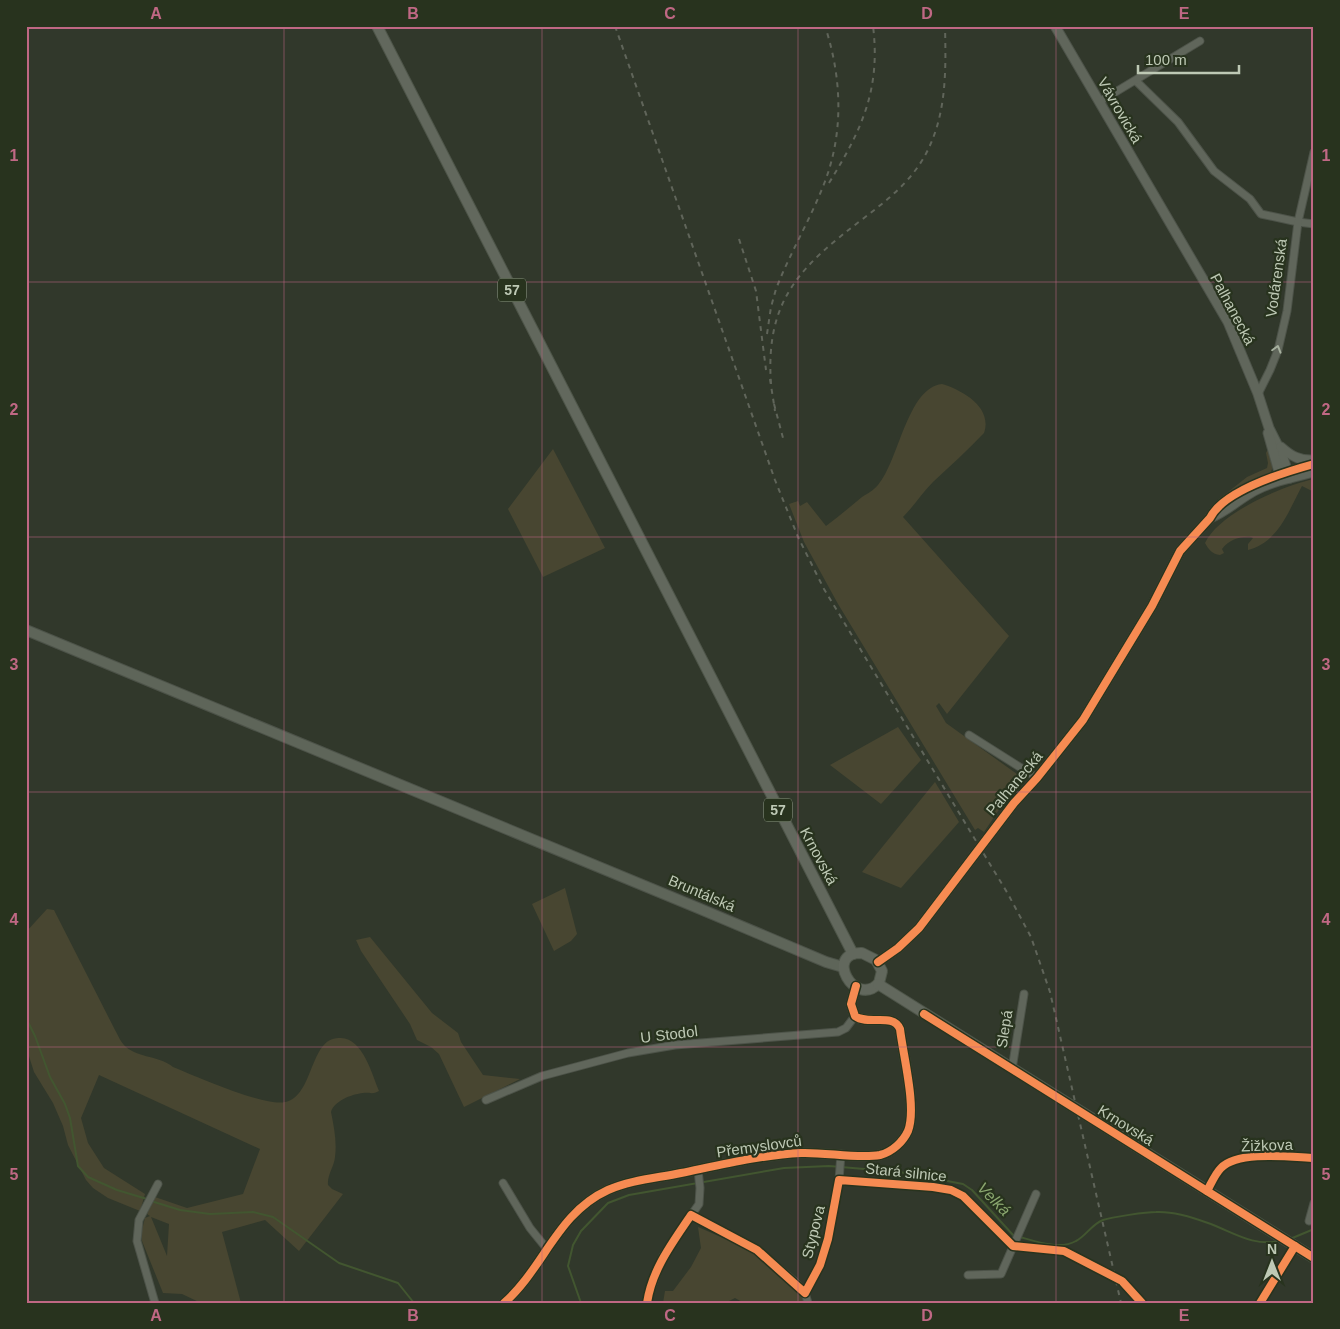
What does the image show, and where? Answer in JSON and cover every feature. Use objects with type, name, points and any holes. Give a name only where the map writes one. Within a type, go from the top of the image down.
[{"type":"main road","name":"Krnovská","points":[[377,26],[853,954]]},
{"type":"main road","name":"Bruntálská","points":[[26,630],[812,956],[843,967]]},
{"type":"main road","points":[[862,953],[878,962],[882,975],[878,984],[867,989],[856,986],[846,978],[843,967],[846,960],[853,954],[862,953]]},
{"type":"main road","name":"Krnovská","points":[[878,984],[1314,1258]]},
{"type":"street","name":"Vávrovická","points":[[1055,26],[1160,208]]},
{"type":"street","points":[[1099,102],[1200,41]]},
{"type":"street","name":"Vodárenská","points":[[1136,81],[1178,122],[1214,171],[1250,199],[1261,214],[1314,224]]},
{"type":"street","name":"Vodárenská","points":[[1258,394],[1278,350],[1287,311],[1298,222],[1312,168],[1314,152]]},
{"type":"street","name":"Palhanecká","points":[[1160,208],[1228,322],[1258,394],[1269,428],[1277,443],[1285,476]]},
{"type":"street","name":"Palhanecká","points":[[1269,428],[1268,435],[1285,476]]},
{"type":"street","points":[[1277,443],[1288,454],[1301,460],[1314,460]]},
{"type":"street","points":[[1285,476],[1314,464]]},
{"type":"street","points":[[1285,476],[1314,472]]},
{"type":"street","name":"Palhanecká","points":[[878,962],[919,928],[1014,803],[1037,778],[1083,720],[1152,606],[1180,551],[1222,504],[1239,492],[1285,476]]},
{"type":"street","points":[[969,735],[1037,778]]},
{"type":"street","points":[[855,1016],[851,1004],[856,986]]},
{"type":"street","name":"Slepá","points":[[1012,1069],[1024,994]]},
{"type":"street","name":"U Stodol","points":[[486,1100],[542,1076],[628,1053],[675,1045],[838,1032],[846,1028],[855,1016]]},
{"type":"street","name":"Přemyslovců","points":[[504,1303],[533,1272],[563,1226],[583,1205],[598,1195],[626,1185],[698,1174],[745,1160],[818,1152],[841,1157],[874,1155],[888,1152],[904,1138],[911,1117],[900,1027],[892,1021],[863,1020],[855,1016]]},
{"type":"street","name":"Stypova","points":[[805,1293],[820,1265],[828,1239],[841,1157]]},
{"type":"street","name":"Žižkova","points":[[1207,1191],[1222,1167],[1232,1160],[1261,1157],[1314,1158]]},
{"type":"street","points":[[647,1303],[663,1256],[699,1204],[700,1188],[698,1174]]},
{"type":"street","name":"Stará silnice","points":[[839,1177],[933,1186],[951,1190],[963,1196],[1015,1240]]},
{"type":"street","points":[[503,1183],[530,1228],[547,1249]]},
{"type":"street","points":[[156,1303],[137,1241],[139,1220],[158,1184]]},
{"type":"street","points":[[968,1275],[1001,1274],[1036,1194]]},
{"type":"street","points":[[1309,1221],[1314,1203]]},
{"type":"street","points":[[691,1215],[757,1250],[805,1293],[808,1303]]},
{"type":"street","points":[[1015,1240],[1064,1251],[1122,1281],[1142,1303]]},
{"type":"street","points":[[1260,1303],[1295,1246]]},
{"type":"shaded area","points":[[942,384],[966,395],[980,408],[986,424],[984,433],[933,482],[903,517],[1009,636],[947,714],[939,703],[936,706],[946,723],[1021,777],[984,832],[978,828],[975,830],[838,604],[804,542],[789,504],[798,501],[800,506],[807,502],[826,526],[872,490],[878,485],[885,474],[912,411],[920,398],[930,389]]},
{"type":"shaded area","points":[[553,449],[605,548],[543,577],[508,509]]},
{"type":"shaded area","points":[[1267,451],[1270,451],[1272,463],[1269,475],[1232,496],[1228,492],[1247,477],[1267,468]]},
{"type":"shaded area","points":[[1314,479],[1314,492],[1302,486],[1287,515],[1275,533],[1267,540],[1248,550],[1248,544],[1253,538],[1239,538],[1225,546],[1222,549],[1224,553],[1220,555],[1209,550],[1205,543],[1212,532],[1237,511],[1269,494]]},
{"type":"shaded area","points":[[898,727],[921,760],[881,804],[830,765]]},
{"type":"shaded area","points":[[935,782],[959,822],[901,888],[862,872]]},
{"type":"shaded area","points":[[565,888],[577,934],[571,941],[554,951],[532,904]]},
{"type":"shaded area","points":[[47,909],[54,910],[124,1045],[131,1051],[168,1063],[173,1067],[230,1090],[262,1100],[285,1102],[295,1097],[302,1089],[317,1055],[323,1046],[331,1040],[341,1038],[349,1040],[355,1044],[366,1058],[379,1091],[349,1097],[340,1101],[331,1112],[336,1151],[328,1185],[343,1194],[299,1251],[265,1220],[222,1232],[241,1303],[201,1303],[182,1294],[163,1293],[142,1241],[142,1230],[145,1218],[150,1216],[147,1214],[155,1197],[187,1208],[243,1194],[260,1149],[99,1075],[81,1118],[88,1143],[104,1168],[145,1194],[140,1211],[108,1198],[93,1188],[86,1180],[68,1145],[63,1126],[53,1103],[34,1072],[26,1047],[26,932]],"holes":[[[151,1217],[169,1224],[167,1256]]]},
{"type":"shaded area","points":[[370,937],[432,1013],[458,1033],[461,1042],[483,1075],[520,1079],[464,1107],[439,1054],[431,1047],[417,1040],[410,1024],[361,951],[356,940]]},
{"type":"shaded area","points":[[698,1227],[753,1251],[802,1296],[804,1303],[744,1303],[735,1298],[725,1303],[663,1303],[665,1291],[673,1291],[691,1267],[701,1248]]},
{"type":"waterway","points":[[26,1018],[35,1036],[50,1077],[65,1104],[70,1118],[78,1166],[88,1177],[117,1190],[147,1199]]},
{"type":"waterway","name":"Velká","points":[[581,1303],[568,1266],[573,1245],[581,1231],[608,1203],[629,1195],[784,1168],[829,1166],[900,1172],[963,1184],[972,1190],[1016,1236]]},
{"type":"waterway","points":[[151,1201],[180,1210],[210,1214],[253,1212],[273,1217],[339,1263],[398,1283],[414,1303]]},
{"type":"waterway","name":"Velká","points":[[1020,1237],[1048,1244],[1070,1244],[1080,1239],[1103,1220],[1162,1212],[1176,1213],[1196,1219],[1243,1238],[1261,1242],[1280,1241]]},
{"type":"waterway","name":"Velká","points":[[1290,1239],[1314,1229]]},
{"type":"railway","points":[[615,26],[775,480],[798,537],[824,589],[1008,894],[1031,937],[1050,992],[1121,1303]]},
{"type":"railway","points":[[767,334],[776,289],[787,262],[813,211],[824,184],[835,145],[838,125],[837,85],[835,65],[825,26]]},
{"type":"railway","points":[[829,183],[850,146],[866,109],[874,70],[873,26]]},
{"type":"railway","points":[[771,384],[771,354],[774,329],[781,307],[792,287],[805,269],[822,252],[904,184],[923,159],[931,143],[941,111],[945,77],[945,26]]},
{"type":"railway","points":[[739,239],[756,291],[766,370]]},
{"type":"railway","points":[[770,379],[775,411]]},
{"type":"railway","points":[[774,404],[783,438]]},
{"type":"cycle path","points":[[878,962],[898,948],[919,928],[1014,803],[1037,778],[1083,720],[1152,606],[1180,551],[1217,508],[1228,499],[1256,484],[1314,464]]},
{"type":"cycle path","points":[[504,1303],[530,1274],[563,1227],[576,1212],[608,1190],[644,1180],[771,1156],[801,1153],[871,1156],[884,1154],[897,1146],[908,1131],[911,1109],[900,1029],[892,1021],[867,1020],[855,1016],[851,1004],[856,986]]},
{"type":"cycle path","points":[[924,1014],[1314,1258]]},
{"type":"cycle path","points":[[1207,1191],[1221,1168],[1229,1162],[1265,1156],[1314,1158]]},
{"type":"cycle path","points":[[647,1303],[658,1267],[691,1215],[757,1250],[805,1293],[820,1265],[828,1239],[839,1180],[951,1190],[963,1196],[1013,1246],[1064,1251],[1122,1281],[1142,1303]]},
{"type":"cycle path","points":[[1260,1303],[1295,1246]]}]
